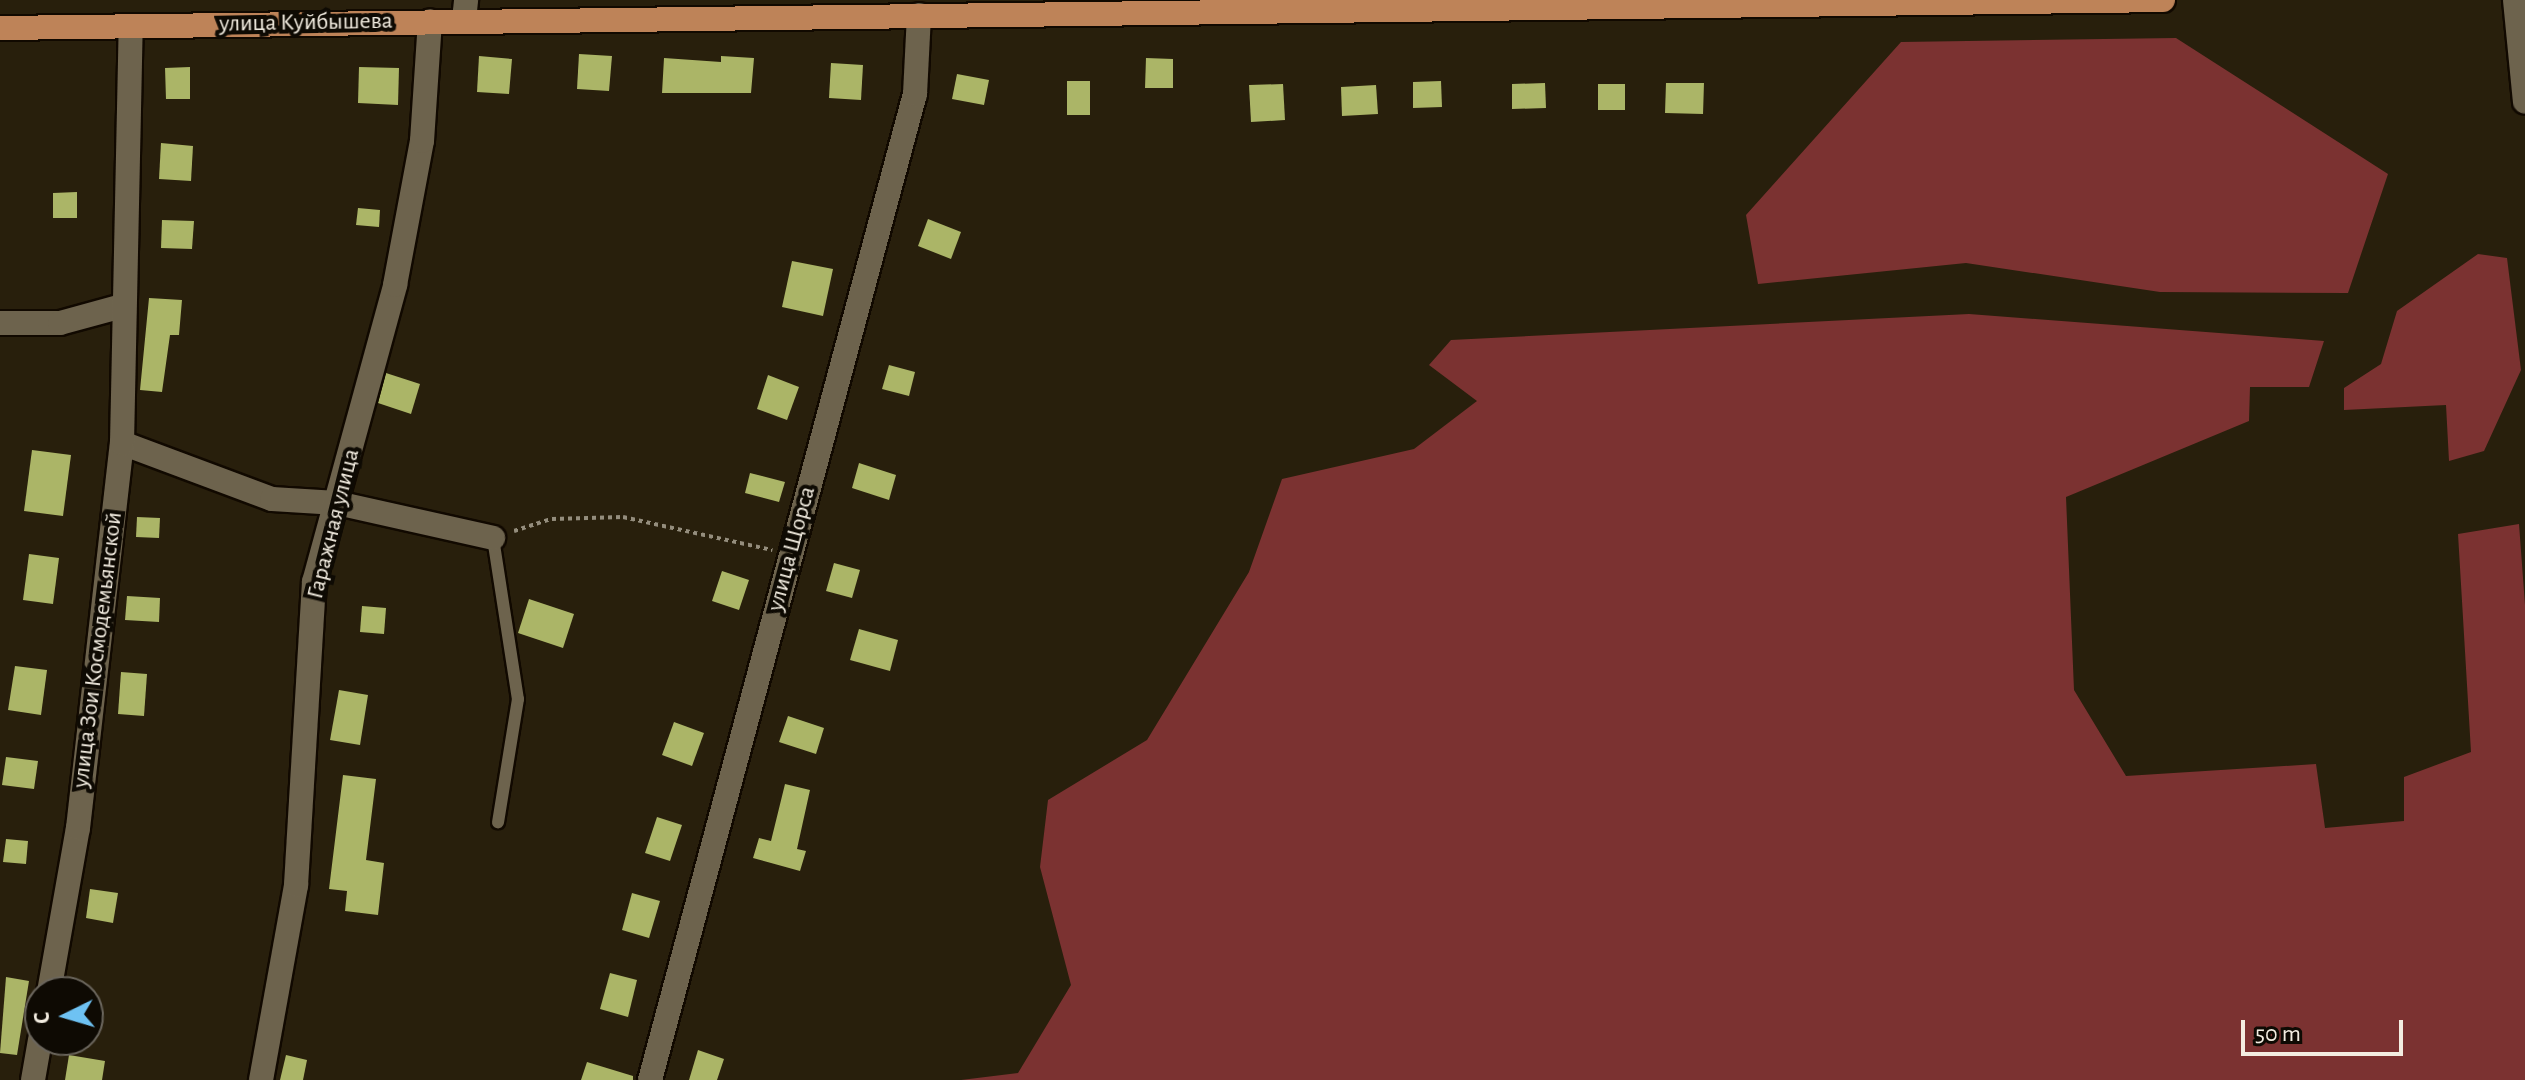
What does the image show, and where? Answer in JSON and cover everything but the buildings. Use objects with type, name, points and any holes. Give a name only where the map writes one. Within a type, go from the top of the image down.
[{"type":"highway","name":"улица Куйбышева","points":[[0,28],[430,21],[465,10],[893,8],[919,15],[2163,0]]},
{"type":"street","points":[[2515,0],[2525,102]]},
{"type":"street","name":"улица Щорса","points":[[650,1080],[915,94],[919,15]]},
{"type":"street","name":"Гаражная улица","points":[[261,1080],[296,885],[314,582],[395,285],[422,141],[430,21]]},
{"type":"street","name":"улица Зои Космодемьянской","points":[[52,976],[78,828],[122,443],[122,306],[131,27]]},
{"type":"street","points":[[0,323],[60,323],[122,306]]},
{"type":"street","points":[[122,443],[272,499],[337,503],[493,538]]},
{"type":"street","points":[[33,1080],[37,1056]]},
{"type":"lane","points":[[493,538],[518,699],[498,822]]},
{"type":"path","points":[[493,538],[552,519],[623,517],[791,554]]},
{"type":"shaded area","points":[[2176,38],[2388,174],[2348,293],[2160,292],[1966,263],[1758,284],[1746,215],[1901,42]]},
{"type":"shaded area","points":[[2478,254],[2507,258],[2521,370],[2484,451],[2449,461],[2446,405],[2344,410],[2344,388],[2381,364],[2397,311]]},
{"type":"shaded area","points":[[1969,314],[2324,341],[2309,387],[2250,387],[2249,421],[2066,497],[2074,690],[2126,776],[2316,764],[2325,828],[2404,821],[2404,777],[2471,752],[2458,534],[2519,524],[2525,605],[2525,1080],[961,1080],[1018,1073],[1071,985],[1040,867],[1048,800],[1147,740],[1249,572],[1282,479],[1414,449],[1477,401],[1429,365],[1451,340]]}]
